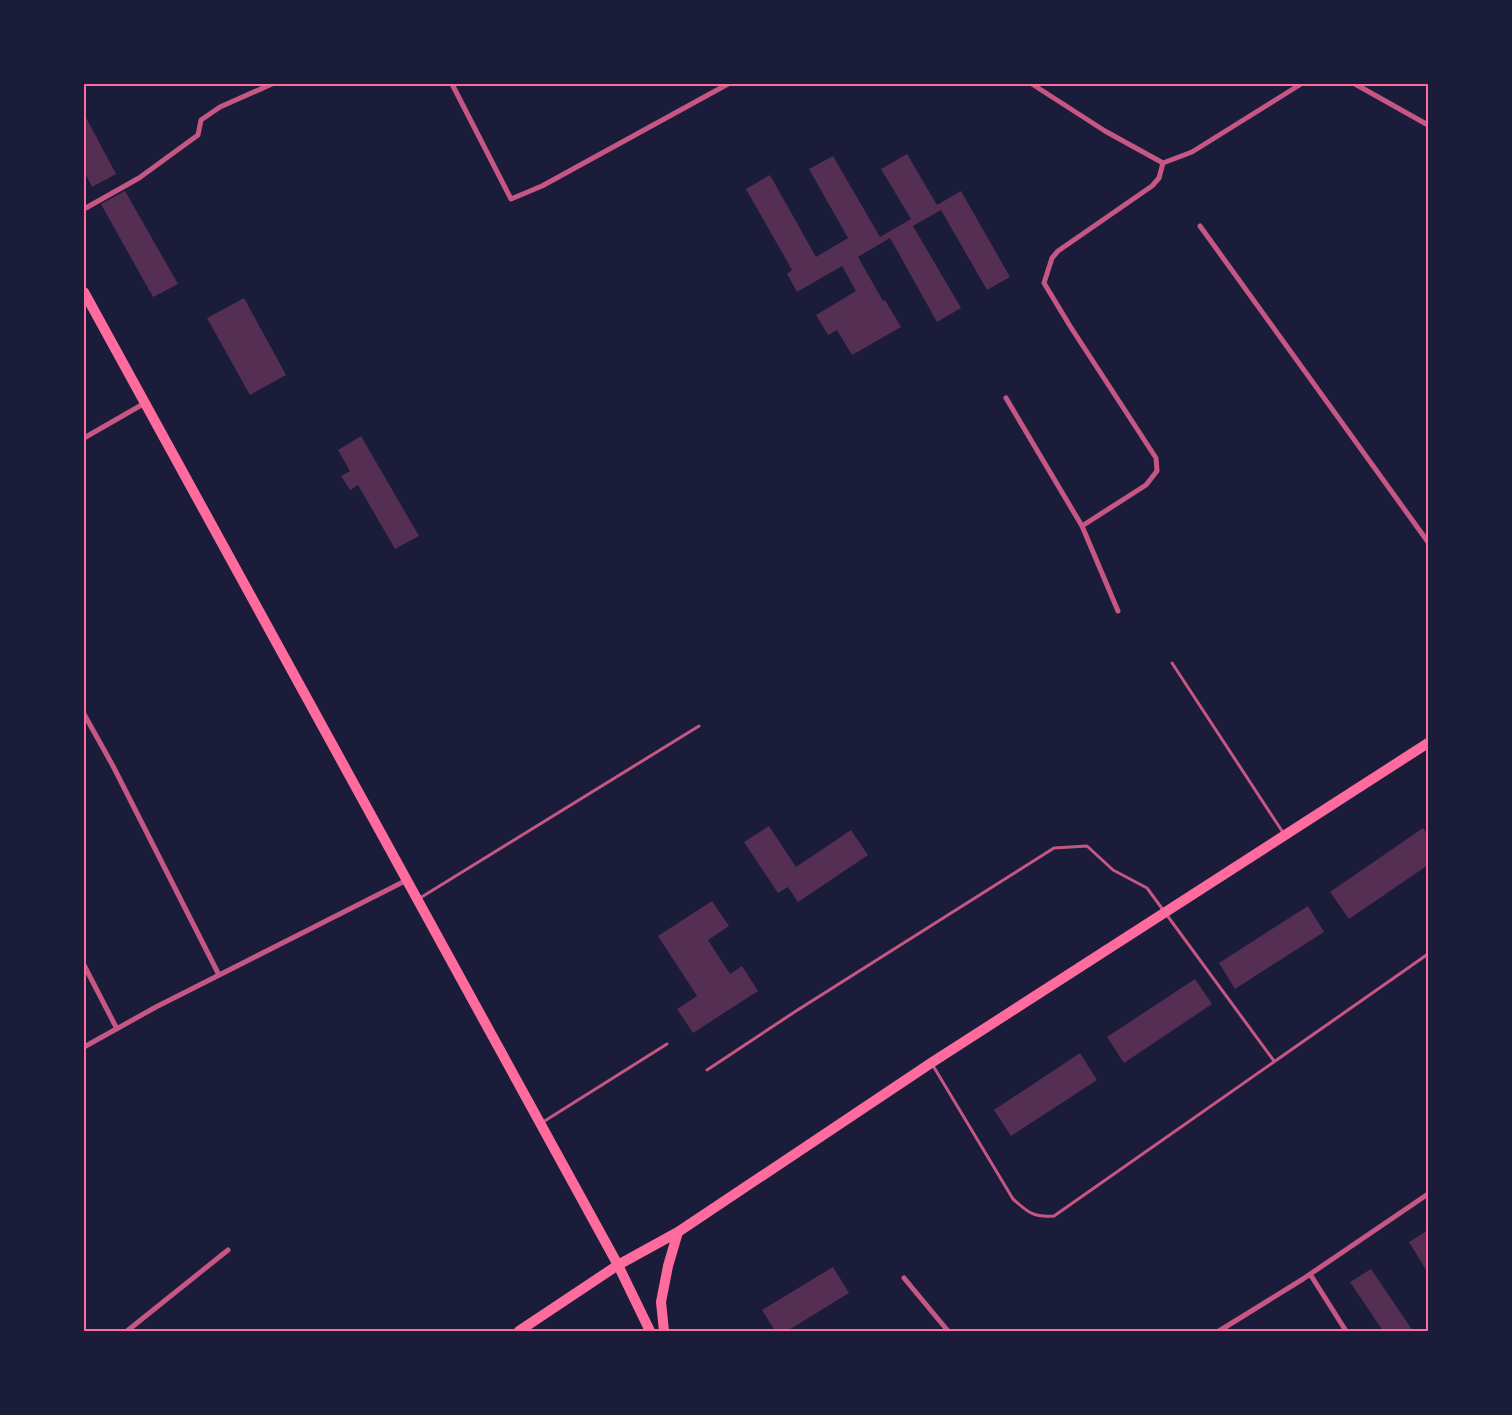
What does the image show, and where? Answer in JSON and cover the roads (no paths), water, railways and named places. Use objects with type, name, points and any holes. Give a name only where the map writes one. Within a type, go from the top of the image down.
[{"type":"main road","points":[[84,292],[618,1265],[650,1331]]},
{"type":"main road","points":[[519,1331],[618,1265],[678,1232],[931,1063],[1428,743]]},
{"type":"main road","points":[[664,1331],[661,1302],[668,1266],[678,1232]]},
{"type":"street","points":[[84,209],[139,178],[198,135],[202,120],[220,107],[272,84]]},
{"type":"street","points":[[452,84],[511,199],[542,186],[728,84]]},
{"type":"street","points":[[1032,84],[1105,131],[1163,163],[1192,152],[1301,84]]},
{"type":"street","points":[[1355,84],[1428,125]]},
{"type":"street","points":[[1082,526],[1146,485],[1157,471],[1156,458],[1044,283],[1052,258],[1058,251],[1152,186],[1160,178],[1163,163]]},
{"type":"street","points":[[1200,226],[1428,542]]},
{"type":"street","points":[[1006,398],[1082,526],[1118,612]]},
{"type":"street","points":[[84,438],[145,403]]},
{"type":"street","points":[[84,714],[113,766],[219,975]]},
{"type":"street","points":[[84,1047],[219,975],[407,880]]},
{"type":"street","points":[[84,965],[117,1028]]},
{"type":"street","points":[[1220,1331],[1310,1274],[1428,1194]]},
{"type":"street","points":[[127,1331],[228,1250]]},
{"type":"street","points":[[1310,1274],[1346,1331]]},
{"type":"street","points":[[904,1278],[948,1331]]},
{"type":"lane","points":[[1172,663],[1285,835]]},
{"type":"lane","points":[[417,900],[699,726]]},
{"type":"lane","points":[[708,1070],[1054,848],[1087,846],[1113,870],[1147,888],[1274,1061]]},
{"type":"lane","points":[[931,1063],[1014,1199],[1030,1214],[1042,1217],[1054,1216],[1428,954]]},
{"type":"lane","points":[[540,1124],[667,1044]]}]
